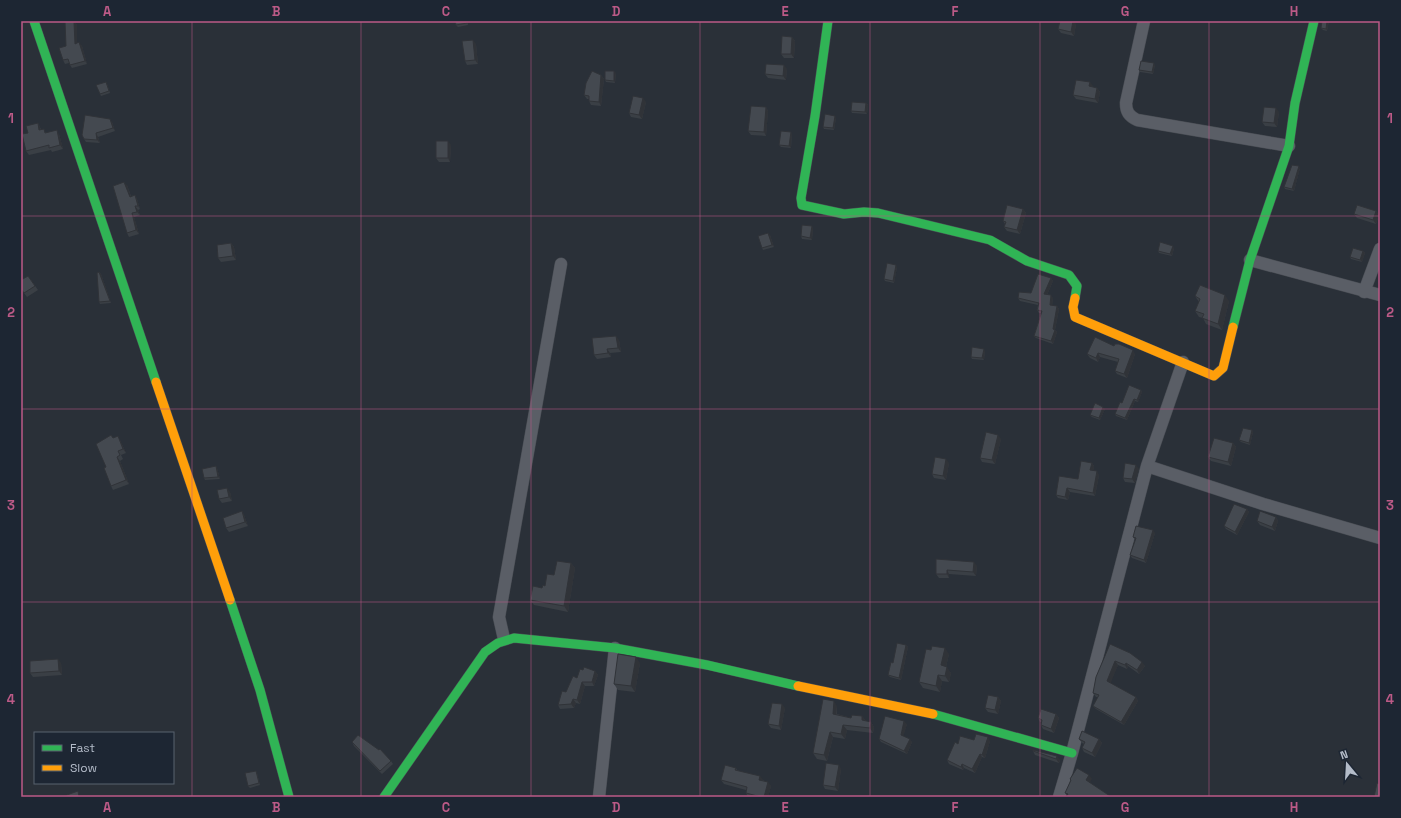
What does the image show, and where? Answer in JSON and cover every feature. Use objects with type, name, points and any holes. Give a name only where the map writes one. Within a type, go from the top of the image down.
[{"type":"street","points":[[34,21],[260,690],[289,797]]},
{"type":"street","points":[[828,21],[815,116],[801,198],[802,205],[844,214],[864,212],[878,213],[990,240],[1027,261],[1074,278],[1078,289],[1073,310],[1075,317],[1214,376],[1223,368],[1250,260],[1289,146],[1295,103],[1314,21]]},
{"type":"street","points":[[1144,21],[1126,103],[1126,110],[1130,117],[1137,120],[1289,146]]},
{"type":"street","points":[[1364,292],[1380,249]]},
{"type":"street","points":[[1250,260],[1380,296]]},
{"type":"street","points":[[504,639],[499,617],[561,264]]},
{"type":"street","points":[[1058,797],[1072,753],[1147,466],[1183,362]]},
{"type":"street","points":[[1147,466],[1263,504],[1380,538]]},
{"type":"street","points":[[384,797],[422,745],[485,652],[493,645],[504,639],[514,638],[615,648],[707,665],[822,692],[934,714],[1072,753]]},
{"type":"street","points":[[599,797],[615,648]]},
{"type":"building","points":[[455,21],[466,21],[467,23],[456,25]]},
{"type":"building","points":[[1060,21],[1073,21],[1071,32],[1058,29]]},
{"type":"building","points":[[1322,21],[1327,21],[1326,29],[1321,28]]},
{"type":"building","points":[[65,22],[74,22],[75,44],[79,42],[85,61],[70,65],[68,59],[63,60],[59,48],[66,46]]},
{"type":"building","points":[[782,36],[792,37],[791,54],[781,54]]},
{"type":"building","points":[[473,40],[475,60],[465,61],[462,41]]},
{"type":"building","points":[[1141,61],[1154,63],[1152,72],[1139,70]]},
{"type":"building","points":[[766,64],[784,65],[783,76],[765,74]]},
{"type":"building","points":[[592,71],[601,75],[599,102],[589,101],[589,96],[584,95],[586,83]]},
{"type":"building","points":[[605,71],[614,71],[614,81],[605,80]]},
{"type":"building","points":[[1076,80],[1090,82],[1089,86],[1097,88],[1095,99],[1073,95]]},
{"type":"building","points":[[106,82],[109,91],[100,94],[96,85]]},
{"type":"building","points":[[633,96],[643,98],[639,115],[629,113]]},
{"type":"building","points":[[852,102],[866,103],[865,112],[851,111]]},
{"type":"building","points":[[751,106],[766,107],[764,132],[748,131]]},
{"type":"building","points":[[1264,107],[1276,108],[1274,123],[1262,122]]},
{"type":"building","points":[[825,114],[835,116],[833,128],[823,127]]},
{"type":"building","points":[[85,115],[110,119],[113,128],[96,133],[97,140],[84,139],[82,135]]},
{"type":"building","points":[[38,123],[39,130],[44,129],[45,133],[57,130],[60,145],[49,148],[49,145],[26,151],[22,134],[28,133],[26,126]]},
{"type":"building","points":[[781,131],[791,132],[789,146],[779,145]]},
{"type":"building","points":[[436,141],[448,141],[448,158],[436,158]]},
{"type":"building","points":[[1292,165],[1299,166],[1292,189],[1284,187]]},
{"type":"building","points":[[124,182],[130,197],[135,195],[138,206],[135,206],[137,212],[132,213],[136,230],[127,233],[113,186]]},
{"type":"building","points":[[1007,205],[1023,209],[1017,230],[1004,227],[1006,222],[1003,221]]},
{"type":"building","points":[[1357,205],[1376,211],[1373,220],[1354,214]]},
{"type":"building","points":[[802,225],[812,226],[810,238],[801,236]]},
{"type":"building","points":[[768,233],[772,245],[762,248],[758,236]]},
{"type":"building","points":[[1160,242],[1173,246],[1170,254],[1158,251]]},
{"type":"building","points":[[231,243],[233,256],[218,258],[217,245]]},
{"type":"building","points":[[1353,248],[1363,251],[1360,260],[1350,257]]},
{"type":"building","points":[[887,263],[896,265],[893,281],[884,279]]},
{"type":"building","points":[[99,272],[110,301],[99,302],[97,273]]},
{"type":"building","points":[[1038,274],[1051,278],[1044,294],[1051,295],[1050,305],[1057,306],[1053,329],[1055,330],[1051,341],[1034,336],[1042,311],[1037,310],[1039,303],[1018,298],[1019,292],[1031,293]]},
{"type":"building","points":[[28,276],[35,286],[24,293],[21,289],[21,280]]},
{"type":"building","points":[[1200,285],[1225,295],[1218,324],[1202,318],[1204,314],[1195,311],[1200,299],[1195,296]]},
{"type":"building","points":[[616,336],[618,348],[607,349],[608,353],[594,355],[592,338]]},
{"type":"building","points":[[1095,337],[1114,346],[1115,344],[1119,344],[1133,350],[1124,374],[1115,371],[1119,359],[1098,353],[1096,358],[1087,354]]},
{"type":"building","points":[[972,347],[984,349],[982,358],[971,357]]},
{"type":"building","points":[[1129,385],[1141,390],[1137,400],[1134,399],[1125,418],[1115,414],[1120,402],[1122,403]]},
{"type":"building","points":[[1095,403],[1103,407],[1099,418],[1090,415]]},
{"type":"building","points":[[1243,428],[1252,430],[1249,443],[1239,440]]},
{"type":"building","points":[[986,432],[998,435],[992,460],[980,458]]},
{"type":"building","points":[[111,435],[113,438],[118,436],[123,449],[118,451],[120,455],[117,457],[126,480],[111,486],[104,468],[106,467],[96,444]]},
{"type":"building","points":[[1214,438],[1233,443],[1228,462],[1208,457]]},
{"type":"building","points":[[935,457],[946,459],[943,476],[932,474]]},
{"type":"building","points":[[1081,461],[1092,463],[1090,470],[1097,471],[1093,493],[1067,488],[1065,497],[1056,495],[1059,476],[1078,479]]},
{"type":"building","points":[[1125,463],[1136,465],[1132,479],[1123,478]]},
{"type":"building","points":[[216,466],[218,477],[204,478],[202,469]]},
{"type":"building","points":[[227,488],[229,497],[219,499],[217,490]]},
{"type":"building","points":[[1234,504],[1247,509],[1235,532],[1224,526]]},
{"type":"building","points":[[242,511],[245,522],[226,528],[223,518]]},
{"type":"building","points":[[1260,511],[1276,517],[1272,527],[1257,521]]},
{"type":"building","points":[[1136,526],[1153,530],[1144,560],[1130,555],[1136,538],[1133,537]]},
{"type":"building","points":[[936,559],[974,562],[973,572],[947,570],[947,574],[936,574]]},
{"type":"building","points":[[557,561],[571,563],[564,606],[530,600],[533,586],[542,588],[543,585],[545,586],[547,574],[554,575]]},
{"type":"building","points":[[897,643],[906,645],[899,678],[888,675],[891,662],[893,663]]},
{"type":"building","points":[[1110,644],[1130,653],[1142,662],[1137,670],[1126,663],[1125,665],[1115,661],[1107,681],[1136,697],[1121,722],[1093,706],[1099,695],[1093,693],[1096,677]]},
{"type":"building","points":[[932,646],[945,648],[941,665],[947,667],[945,676],[938,675],[936,686],[919,682],[926,649],[931,650]]},
{"type":"building","points":[[618,654],[636,657],[631,686],[614,684]]},
{"type":"building","points":[[58,659],[59,671],[30,673],[30,661]]},
{"type":"building","points":[[584,667],[595,671],[592,682],[582,682],[577,700],[573,699],[571,704],[558,705],[562,691],[566,692],[573,676],[577,678],[580,669],[583,670]]},
{"type":"building","points":[[988,695],[998,697],[995,710],[985,708]]},
{"type":"building","points":[[823,699],[834,701],[833,714],[851,718],[852,715],[862,716],[862,720],[871,722],[870,728],[843,725],[841,734],[830,732],[824,755],[813,753]]},
{"type":"building","points":[[772,703],[782,704],[779,726],[768,724]]},
{"type":"building","points":[[1041,709],[1056,714],[1051,729],[1041,725],[1042,720],[1038,718]]},
{"type":"building","points":[[885,716],[904,721],[901,735],[910,739],[904,751],[879,739]]},
{"type":"building","points":[[1082,731],[1099,739],[1092,753],[1082,748],[1085,742],[1079,739]]},
{"type":"building","points":[[976,734],[988,737],[982,755],[980,754],[972,769],[962,764],[961,767],[947,760],[955,742],[958,744],[960,736],[974,740]]},
{"type":"building","points":[[358,735],[379,750],[380,749],[391,761],[380,771],[352,742]]},
{"type":"building","points":[[1033,750],[1057,756],[1056,759]]},
{"type":"building","points":[[826,763],[839,765],[835,787],[823,785]]},
{"type":"building","points":[[725,765],[736,768],[735,770],[760,776],[759,780],[768,782],[764,797],[746,793],[747,787],[721,780]]},
{"type":"building","points":[[1077,768],[1089,775],[1086,780],[1110,796],[1066,797],[1068,794],[1065,793],[1071,780],[1070,779]]},
{"type":"building","points":[[256,771],[259,783],[248,786],[245,773]]},
{"type":"building","points":[[1377,783],[1380,784],[1380,797],[1374,797]]},
{"type":"building","points":[[78,791],[79,797],[64,797],[64,796]]},
{"type":"traffic: fast","points":[[34,21],[156,382]]},
{"type":"traffic: fast","points":[[828,21],[815,116],[801,198],[802,205],[844,214],[864,212],[878,213],[990,240],[1027,261],[1069,275],[1077,286],[1075,298]]},
{"type":"traffic: fast","points":[[1233,327],[1250,260],[1289,146],[1295,103],[1314,21]]},
{"type":"traffic: fast","points":[[230,600],[260,690],[289,797]]},
{"type":"traffic: fast","points":[[384,797],[485,652],[498,643],[514,638],[615,648],[707,665],[798,686]]},
{"type":"traffic: fast","points":[[933,714],[1072,753]]},
{"type":"traffic: slow","points":[[1075,298],[1073,307],[1075,317],[1214,376],[1223,368],[1233,327]]},
{"type":"traffic: slow","points":[[156,382],[230,600]]},
{"type":"traffic: slow","points":[[798,686],[933,714]]}]
